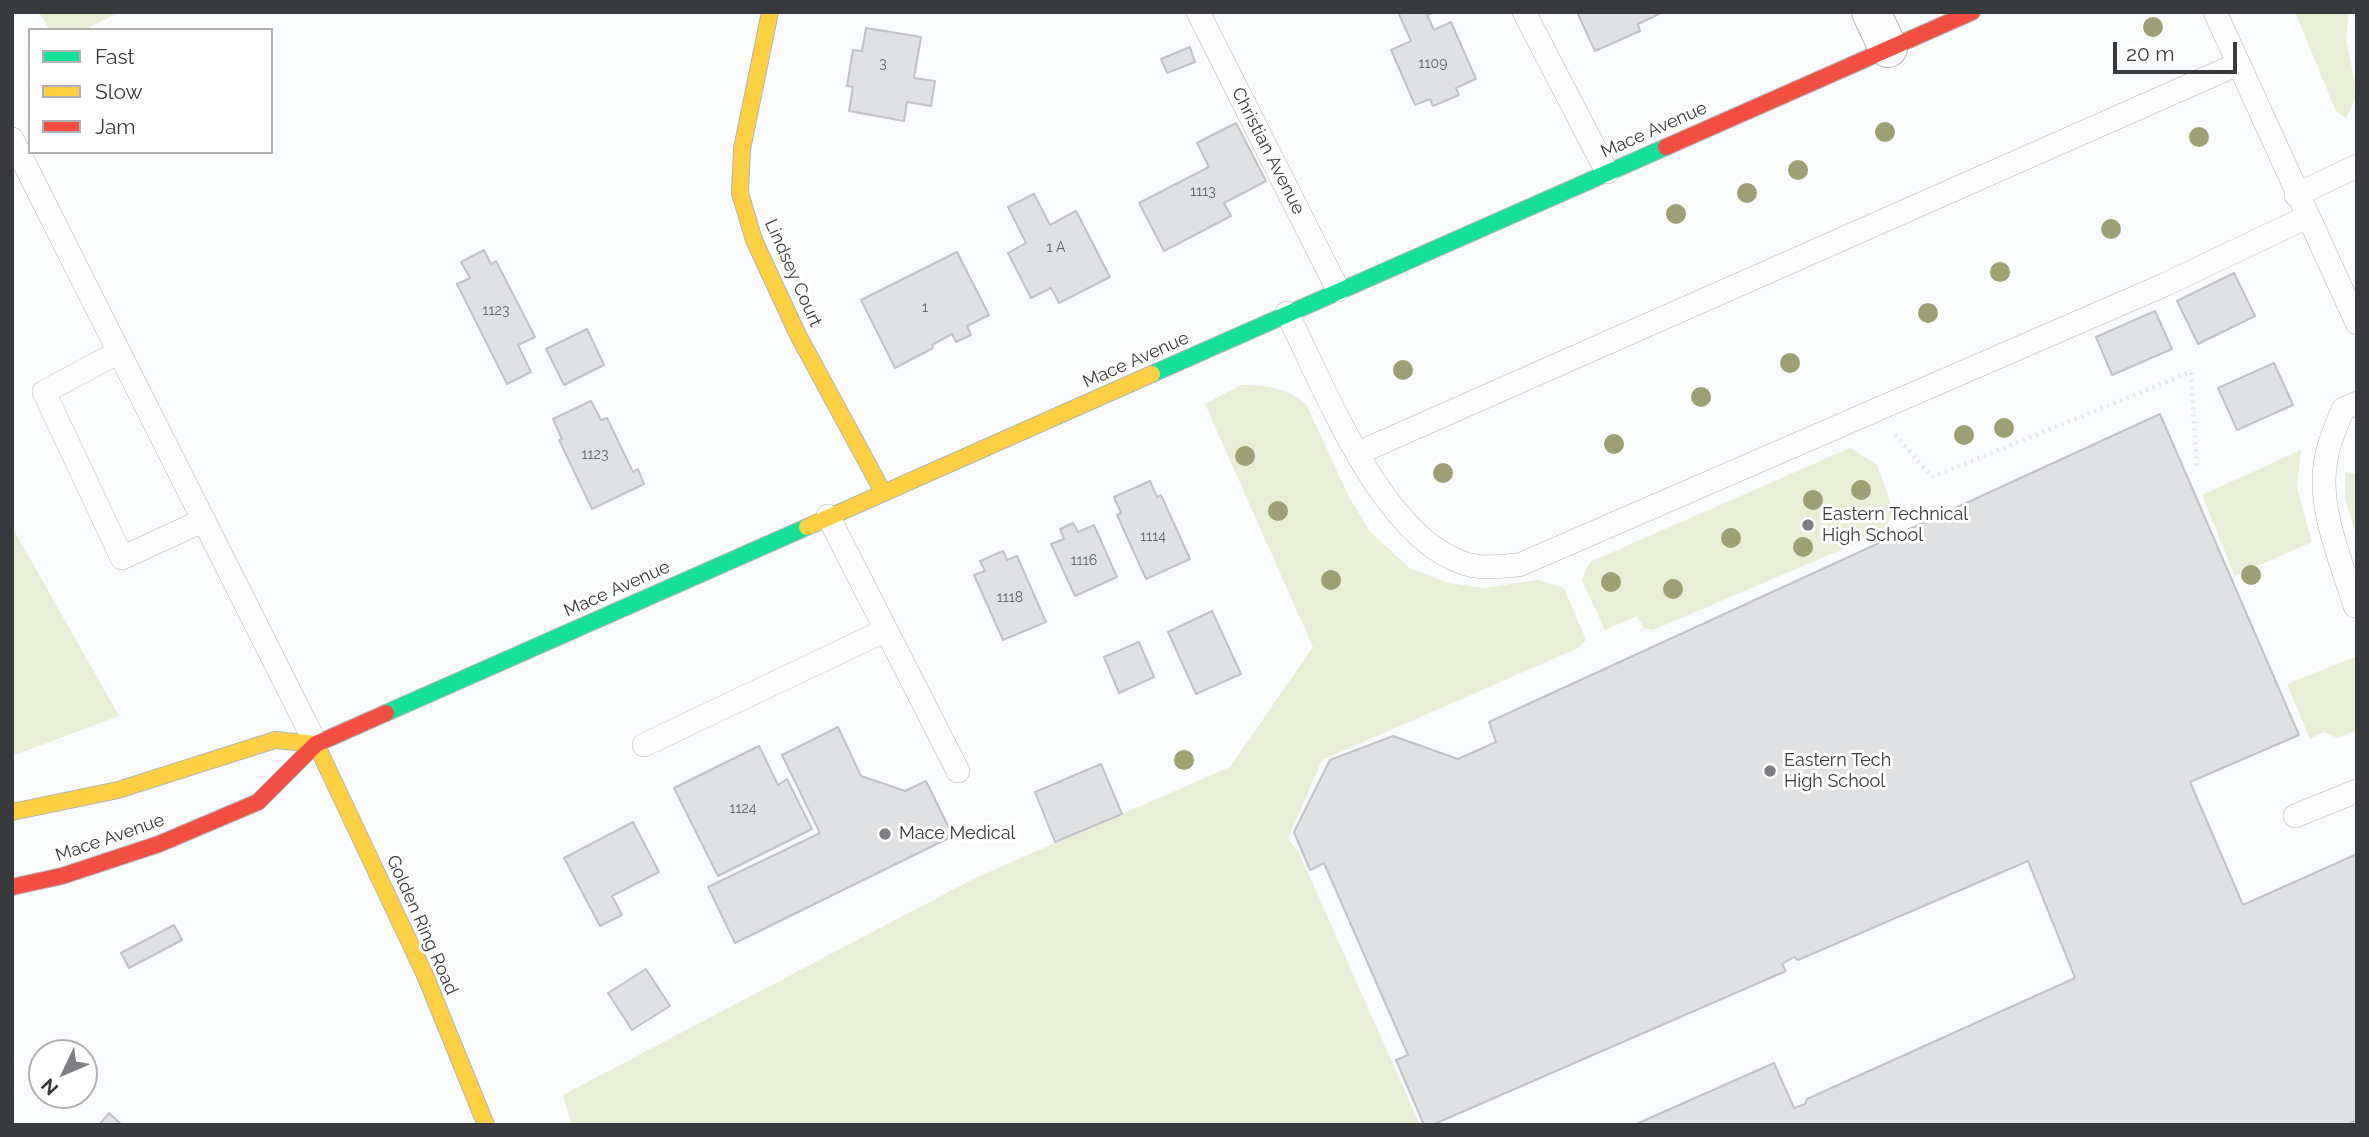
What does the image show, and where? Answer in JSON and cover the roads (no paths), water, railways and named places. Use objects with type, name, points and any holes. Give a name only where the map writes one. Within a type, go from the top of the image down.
[{"type":"main road","name":"Lindsey Court","points":[[770,12],[742,149],[740,193],[754,240],[799,335],[883,492]]},
{"type":"main road","name":"Mace Avenue","points":[[12,887],[61,876],[159,844],[258,802],[316,744],[1972,12]]},
{"type":"main road","name":"Mace Avenue","points":[[12,812],[118,790],[275,740],[316,744]]},
{"type":"main road","name":"Golden Ring Road","points":[[316,744],[425,975],[486,1125]]},
{"type":"street","points":[[1871,12],[1888,48]]},
{"type":"lane","name":"Christian Avenue","points":[[1198,12],[1338,290]]},
{"type":"lane","points":[[1524,12],[1606,172]]},
{"type":"lane","points":[[2215,12],[2306,218],[2357,323]]},
{"type":"lane","points":[[1358,453],[2238,64]]},
{"type":"lane","points":[[12,139],[316,744]]},
{"type":"lane","points":[[2296,195],[2357,166]]},
{"type":"lane","points":[[1287,313],[1376,487],[1413,534],[1445,555],[1468,565],[1519,565],[2164,285],[2306,218]]},
{"type":"lane","points":[[120,352],[44,392],[122,558],[204,520]]},
{"type":"lane","points":[[2355,606],[2328,515],[2324,468],[2331,439],[2343,409],[2357,403]]},
{"type":"lane","points":[[828,516],[958,771]]},
{"type":"lane","points":[[645,745],[886,630]]},
{"type":"lane","points":[[2295,816],[2357,790]]},
{"type":"place","name":"Eastern Technical High School","points":[[1808,525]]},
{"type":"place","name":"Eastern Tech High School","points":[[1770,771]]},
{"type":"place","name":"Mace Medical","points":[[885,834]]}]
